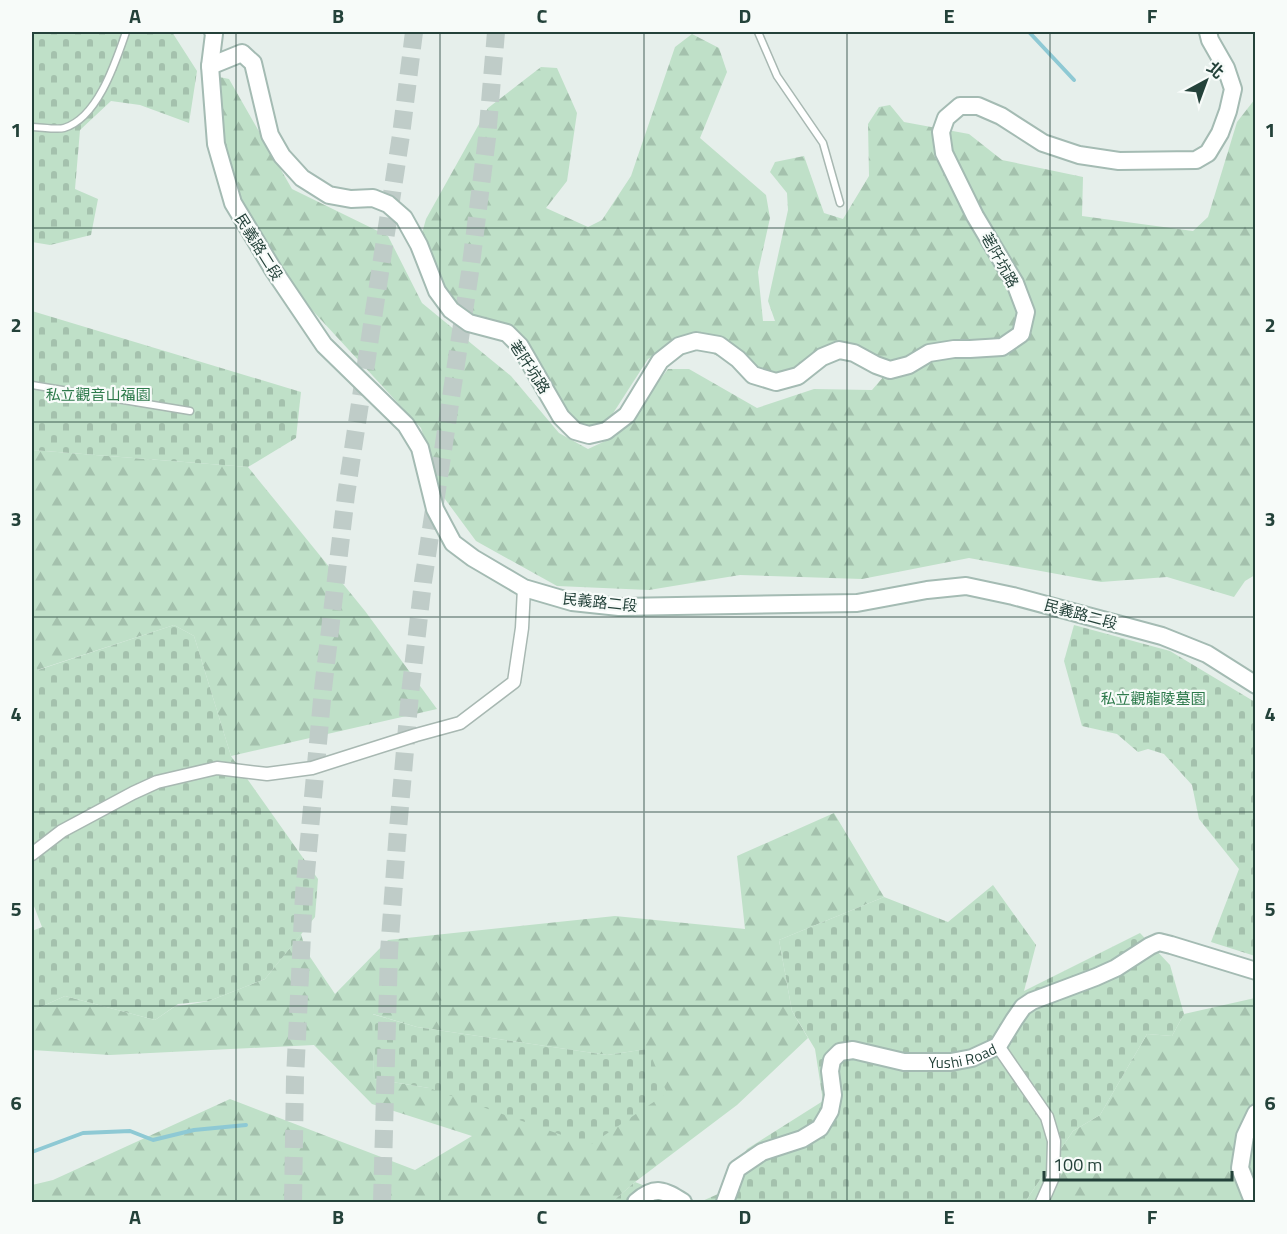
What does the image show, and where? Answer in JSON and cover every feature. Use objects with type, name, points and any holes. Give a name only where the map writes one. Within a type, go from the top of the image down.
[{"type":"street","name":"民義路二段","points":[[213,32],[210,66],[216,144],[232,203],[274,272],[324,345],[406,425],[420,448],[435,509],[453,543],[472,558],[524,588],[572,602],[619,607],[857,603],[927,590],[966,586],[1013,596],[1162,636],[1207,654],[1256,685]]},
{"type":"street","name":"荖阡坑路","points":[[210,66],[242,52],[253,63],[270,135],[282,156],[302,178],[329,195],[351,199],[373,198],[388,204],[404,218],[437,291],[451,310],[469,323],[507,333],[520,346],[561,417],[575,431],[589,435],[606,432],[627,415],[660,361],[679,346],[696,341],[719,345],[738,359],[753,375],[776,382],[798,376],[822,357],[838,350],[854,353],[890,370],[909,365],[929,353],[954,349],[1002,347],[1021,334],[1026,312],[1015,283],[975,216],[944,153],[941,132],[946,118],[960,106],[978,106],[1000,116],[1043,143],[1079,155],[1119,161],[1196,160],[1208,153],[1220,134],[1233,89],[1226,68],[1208,32]]},
{"type":"street","points":[[32,854],[62,831],[133,792],[158,782],[217,768],[267,774],[312,768],[460,723],[514,682],[522,628],[524,588]]},
{"type":"street","name":"Yushi Road","points":[[725,1203],[736,1169],[762,1152],[802,1139],[820,1128],[830,1112],[833,1095],[830,1071],[832,1060],[840,1052],[853,1050],[904,1062],[951,1062],[972,1058],[998,1046],[1023,1007],[1032,1000],[1106,973],[1159,942],[1256,971]]},
{"type":"street","points":[[998,1046],[1047,1117],[1053,1141],[1053,1177],[1042,1203]]},
{"type":"street","points":[[1256,1113],[1245,1136],[1240,1168],[1251,1196],[1256,1202]]},
{"type":"street","points":[[636,1203],[650,1191],[658,1190],[669,1193],[683,1203]]},
{"type":"lane","points":[[32,127],[64,129],[82,118],[97,99],[114,67],[126,32]]},
{"type":"lane","points":[[758,32],[777,76],[823,143],[840,203]]},
{"type":"lane","points":[[32,385],[190,411]]},
{"type":"green space","points":[[32,32],[172,32],[197,71],[189,123],[140,105],[111,101],[80,130],[75,189],[98,199],[91,235],[50,245],[32,242]]},
{"type":"green space","points":[[692,34],[719,48],[727,72],[700,138],[766,195],[770,218],[758,272],[763,321],[775,321],[768,301],[788,210],[787,193],[770,172],[775,162],[804,156],[824,213],[843,219],[869,176],[868,124],[879,107],[890,105],[904,122],[969,134],[1002,160],[1083,177],[1082,216],[1193,231],[1208,217],[1237,122],[1255,99],[1255,575],[1245,581],[1234,597],[1167,577],[1101,582],[969,558],[862,579],[740,575],[649,590],[557,586],[476,541],[442,495],[421,428],[275,270],[252,231],[208,94],[210,75],[229,79],[292,189],[388,236],[422,303],[511,376],[559,433],[588,449],[616,436],[668,369],[689,369],[757,408],[814,389],[872,390],[891,368],[827,351],[789,377],[765,379],[699,347],[668,347],[648,359],[601,432],[581,430],[507,336],[461,319],[416,255],[426,219],[488,108],[541,67],[557,68],[577,113],[567,181],[546,208],[588,227],[602,220],[631,176],[675,47]]},
{"type":"green space","name":"私立觀音山福園","points":[[32,311],[301,392],[296,438],[248,467],[32,450]]},
{"type":"green space","points":[[32,450],[248,467],[365,611],[437,709],[231,756],[194,636],[174,625],[37,670],[32,662]]},
{"type":"green space","points":[[174,625],[194,636],[231,756],[318,879],[315,917],[265,979],[209,1001],[178,1004],[155,1020],[65,996],[32,1011],[32,931],[42,927],[32,901],[32,662],[38,670]]},
{"type":"green space","name":"私立觀龍陵墓園","points":[[1074,625],[1170,651],[1255,702],[1255,956],[1211,942],[1239,869],[1199,819],[1192,785],[1164,754],[1148,749],[1138,752],[1117,734],[1082,726],[1064,661]]},
{"type":"green space","points":[[834,813],[884,897],[779,940],[792,1011],[808,1038],[737,1105],[612,1202],[32,1202],[32,1185],[53,1180],[230,1099],[415,1170],[472,1136],[372,1104],[314,1045],[110,1055],[32,1050],[32,1011],[65,996],[155,1020],[174,1007],[209,1001],[265,979],[301,934],[306,951],[335,994],[388,940],[615,916],[745,929],[737,856]],"holes":[[[373,1014],[417,1027],[607,1055],[648,1049],[429,1088],[374,1079]]]},
{"type":"green space","points":[[993,885],[1036,945],[1024,991],[1140,933],[1170,965],[1184,1014],[1172,1036],[1147,1034],[1100,1115],[1073,1131],[1027,1199],[1029,1202],[700,1202],[718,1194],[747,1149],[823,1101],[815,1049],[792,1011],[779,940],[884,897],[948,922]]},
{"type":"green space","points":[[1255,998],[1255,1202],[1029,1202],[1027,1199],[1073,1131],[1100,1115],[1147,1034],[1172,1036],[1184,1014]]},
{"type":"green space","points":[[372,1014],[417,1027],[607,1055],[648,1049],[667,1093],[590,1145],[429,1088],[374,1079]]},
{"type":"green space","points":[[635,1182],[686,1202],[612,1202]]},
{"type":"waterway","points":[[1029,32],[1074,80]]},
{"type":"waterway","points":[[32,1152],[83,1133],[130,1131],[153,1140],[194,1130],[246,1125]]},
{"type":"tunnel","points":[[293,1202],[295,1078],[304,894],[323,689],[346,495],[401,135],[414,32]]},
{"type":"tunnel","points":[[382,1202],[389,952],[410,694],[423,582],[470,272],[487,138],[496,32]]}]
